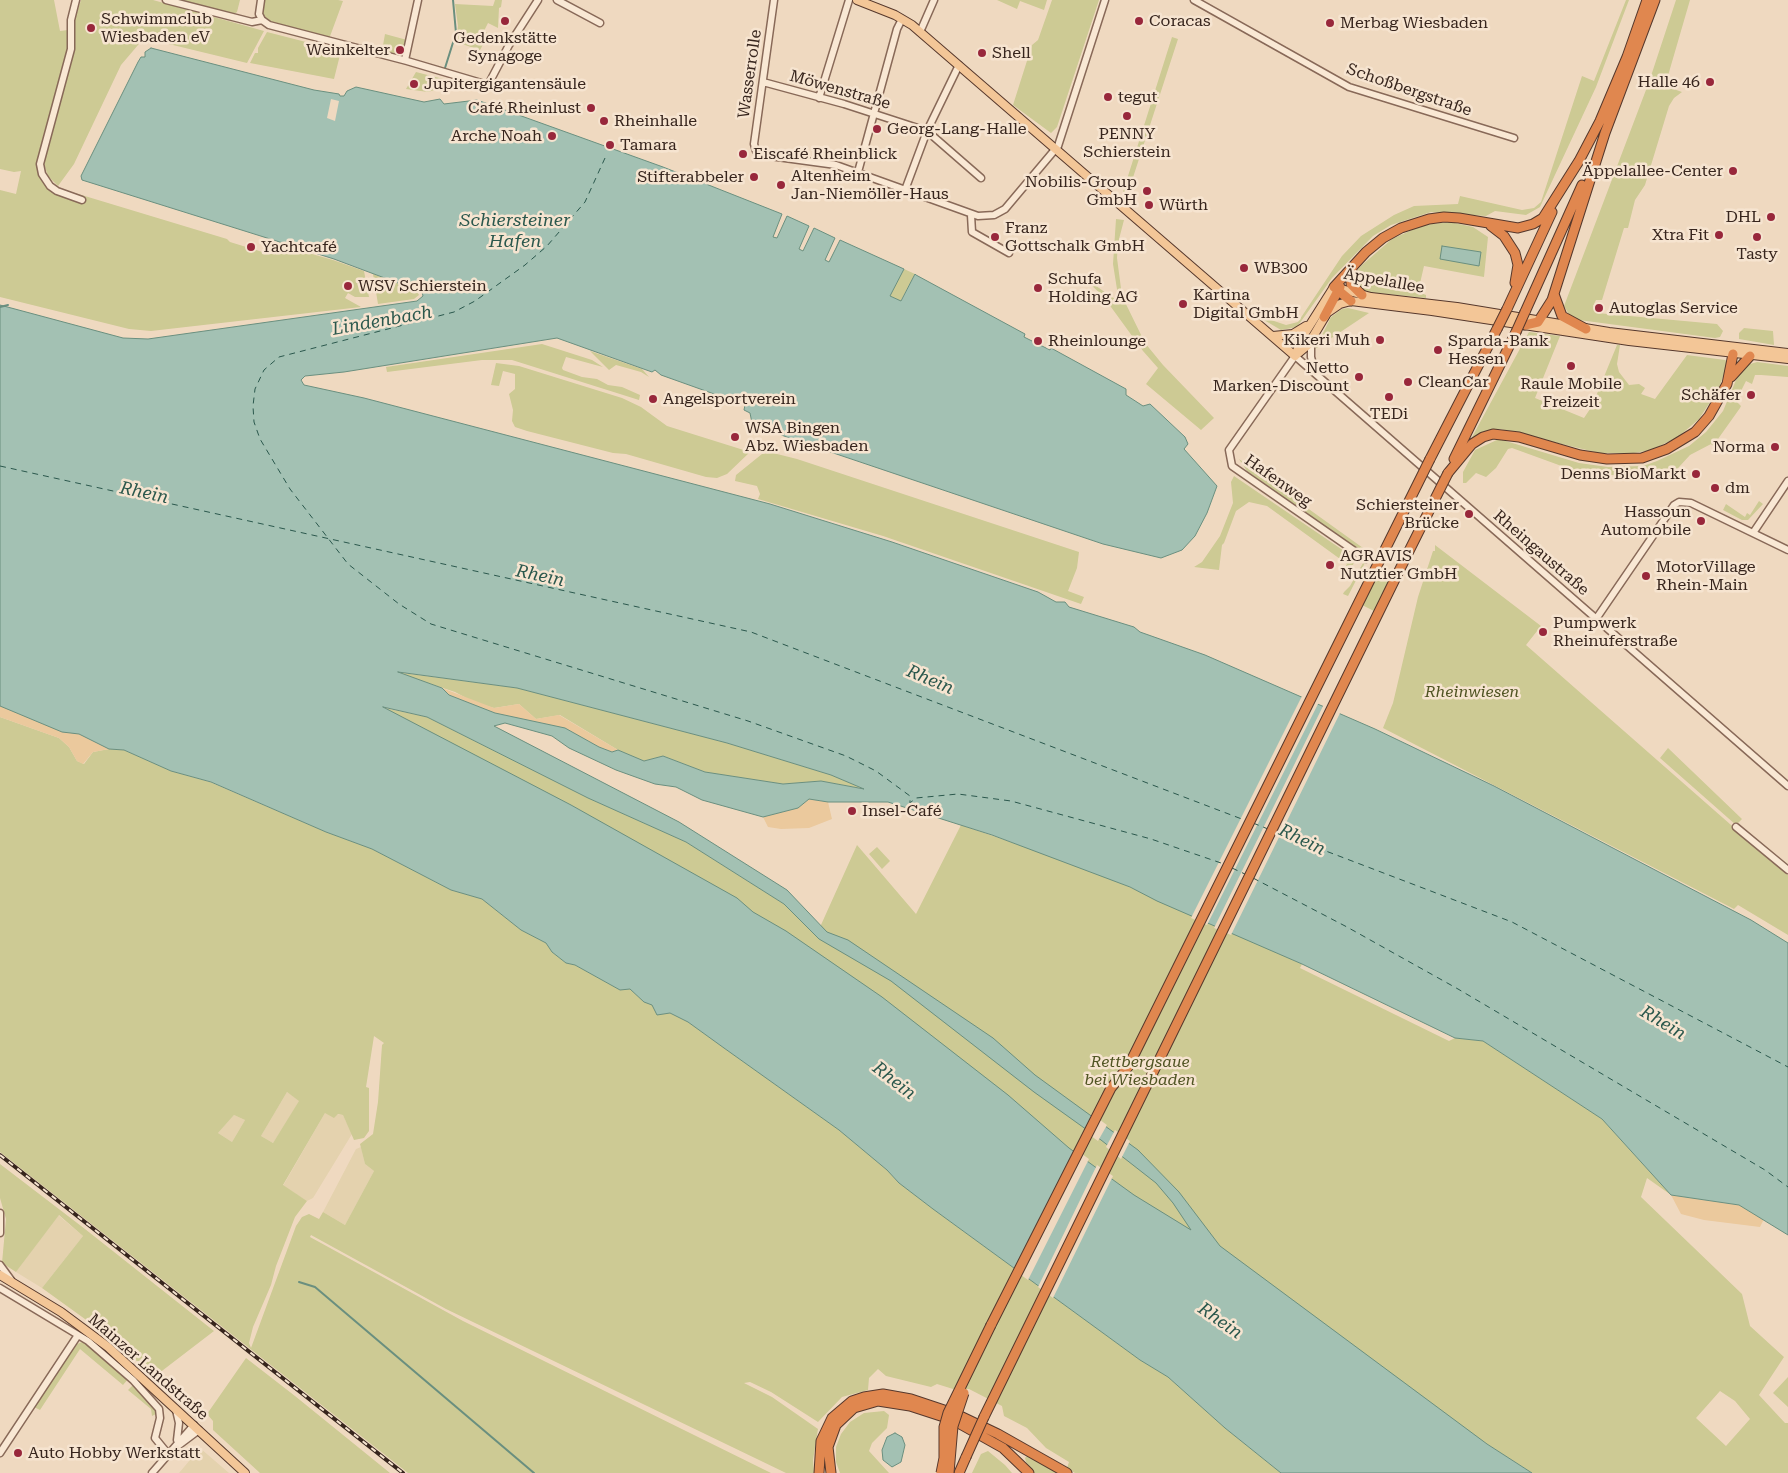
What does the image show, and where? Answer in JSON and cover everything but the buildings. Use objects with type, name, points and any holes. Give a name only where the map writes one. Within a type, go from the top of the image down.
[{"type":"highway","points":[[1324,317],[1337,289],[1353,265],[1383,238],[1415,223],[1436,218],[1459,218],[1518,228],[1533,224],[1547,214],[1600,121],[1627,57],[1647,0]]},
{"type":"highway","points":[[1525,325],[1536,324],[1540,320],[1554,294],[1605,133],[1655,0]]},
{"type":"highway","points":[[960,1473],[966,1457],[1516,332],[1605,133]]},
{"type":"highway","points":[[949,1473],[953,1426],[960,1401],[1430,459],[1507,309],[1564,185]]},
{"type":"highway","points":[[1486,224],[1504,236],[1513,247],[1517,259],[1516,279],[1507,309]]},
{"type":"highway","points":[[1353,265],[1351,284],[1362,295]]},
{"type":"highway","points":[[1337,289],[1351,301]]},
{"type":"highway","points":[[1554,294],[1562,316],[1586,329]]},
{"type":"highway","points":[[1727,384],[1733,351]]},
{"type":"highway","points":[[1448,473],[1472,444],[1482,437],[1493,434],[1519,437],[1593,458],[1631,459],[1656,454],[1676,445],[1695,432],[1709,416],[1739,366],[1750,356]]},
{"type":"highway","points":[[941,1473],[944,1458],[944,1427],[954,1399],[1111,1088],[1128,1067]]},
{"type":"highway","points":[[819,1473],[818,1455],[823,1435],[832,1418],[846,1405],[864,1396],[877,1394],[900,1396],[953,1420],[993,1441],[1012,1454],[1029,1473]]},
{"type":"highway","points":[[831,1473],[827,1456],[829,1439],[836,1424],[848,1412],[862,1404],[878,1401],[920,1405],[979,1424],[1067,1473]]},
{"type":"main road","name":"Rheingaustraße","points":[[857,0],[890,13],[920,32],[1295,356]]},
{"type":"main road","name":"Äppelallee","points":[[1295,356],[1310,323],[1337,289],[1362,295],[1540,320],[1586,329],[1733,351],[1750,356],[1788,359]]},
{"type":"main road","name":"Äppelallee","points":[[1295,356],[1311,340],[1324,317],[1336,306],[1351,301],[1733,351],[1788,353]]},
{"type":"main road","points":[[1273,336],[1296,333],[1310,323]]},
{"type":"main road","name":"Mainzer Landstraße","points":[[0,1275],[93,1335],[245,1473]]},
{"type":"street","points":[[76,0],[71,20],[71,49],[40,164],[42,174],[50,186],[57,191],[82,200]]},
{"type":"street","points":[[166,0],[252,22],[262,20]]},
{"type":"street","points":[[261,0],[260,14],[262,20],[269,26],[405,58],[488,85],[509,45],[538,0]]},
{"type":"street","points":[[405,58],[418,0]]},
{"type":"street","points":[[557,0],[600,23]]},
{"type":"street","name":"Wasserrolle","points":[[774,0],[754,144],[756,151],[770,156],[827,163],[858,172]]},
{"type":"street","points":[[819,98],[849,0]]},
{"type":"street","points":[[920,32],[934,0]]},
{"type":"street","points":[[901,20],[858,172],[971,215],[986,216],[1005,209],[1056,149],[1061,140],[1105,0]]},
{"type":"street","name":"Schoßbergstraße","points":[[1194,0],[1349,86],[1514,138]]},
{"type":"street","points":[[905,190],[927,132],[959,65]]},
{"type":"street","name":"Möwenstraße","points":[[763,82],[875,114],[927,132],[981,178]]},
{"type":"street","points":[[971,215],[972,232],[1009,253]]},
{"type":"street","points":[[1311,340],[1311,362],[1319,376]]},
{"type":"street","name":"Rheingaustraße","points":[[1295,356],[1788,786]]},
{"type":"street","name":"Hafenweg","points":[[1295,356],[1229,450],[1232,465],[1366,559]]},
{"type":"street","points":[[1753,533],[1788,481]]},
{"type":"street","points":[[1596,619],[1674,505],[1681,502],[1691,503],[1788,550]]},
{"type":"street","points":[[1736,827],[1788,870]]},
{"type":"street","points":[[0,1213],[0,1233]]},
{"type":"street","points":[[0,1265],[14,1283]]},
{"type":"street","name":"Mainzer Landstraße","points":[[0,1288],[78,1335],[112,1360],[157,1404],[160,1414],[155,1438],[168,1454]]},
{"type":"street","points":[[0,1454],[78,1335]]},
{"type":"street","points":[[175,1408],[180,1423],[176,1443]]},
{"type":"street","points":[[168,1454],[196,1427]]},
{"type":"street","points":[[152,1473],[176,1443],[196,1427]]},
{"type":"shaded area","points":[[287,1092],[300,1101],[273,1143],[261,1136]]},
{"type":"shaded area","points":[[325,1113],[343,1115],[352,1134],[313,1198],[307,1201],[283,1186]]},
{"type":"shaded area","points":[[234,1115],[245,1120],[232,1142],[218,1133]]},
{"type":"shaded area","points":[[361,1147],[365,1164],[374,1171],[345,1225],[323,1212],[356,1149]]},
{"type":"shaded area","points":[[58,1215],[83,1236],[42,1288],[16,1272]]},
{"type":"shaded area","points":[[200,1448],[229,1473],[179,1473]]},
{"type":"green space","points":[[0,0],[54,0],[60,31],[68,30],[68,51],[39,164],[58,192],[65,190],[227,239],[230,242],[269,254],[274,254],[277,244],[364,271],[369,297],[355,297],[348,293],[345,298],[361,307],[151,331],[129,329],[0,297],[0,190],[16,194],[21,171],[14,172],[0,169]]},
{"type":"green space","points":[[81,0],[153,0],[264,31],[247,63],[144,38],[121,65],[74,164],[58,186],[48,176],[44,164],[73,52],[75,19]]},
{"type":"green space","points":[[179,0],[240,0],[237,12],[234,14]]},
{"type":"green space","points":[[264,0],[343,1],[329,39],[273,24],[265,18],[262,12]]},
{"type":"green space","points":[[495,0],[502,0],[501,7],[499,8],[498,28],[488,23],[484,31],[489,34],[480,50],[456,42],[458,26],[455,4],[493,6]]},
{"type":"green space","points":[[997,0],[1047,0],[1044,10],[1020,1],[1017,9]]},
{"type":"green space","points":[[1052,0],[1099,0],[1057,127],[1051,133],[1013,105],[1032,45],[1038,40]]},
{"type":"green space","points":[[1626,0],[1629,0],[1596,87],[1540,207],[1526,215],[1495,211],[1486,216],[1431,212],[1391,225],[1373,236],[1332,278],[1297,327],[1281,330],[1264,320],[1268,319],[1286,325],[1298,322],[1342,256],[1361,236],[1394,215],[1414,206],[1458,204],[1460,196],[1522,210],[1534,208],[1541,202],[1582,76],[1594,81]]},
{"type":"green space","points":[[1676,0],[1690,0],[1665,86],[1682,92],[1674,98],[1669,106],[1645,185],[1635,200],[1628,228],[1624,228],[1602,300],[1596,300],[1593,306],[1597,313],[1717,324],[1723,331],[1720,337],[1715,338],[1579,320],[1570,316],[1564,306],[1649,82]]},
{"type":"green space","points":[[267,32],[341,51],[334,79],[250,63],[255,53],[258,53],[258,48]]},
{"type":"green space","points":[[385,34],[407,40],[404,56],[382,51]]},
{"type":"green space","points":[[1172,37],[1178,39],[1126,199],[1122,195]]},
{"type":"green space","points":[[416,72],[451,81],[450,85],[428,92],[406,89]]},
{"type":"green space","points":[[1116,219],[1124,220],[1118,243],[1117,258],[1122,296],[1145,343],[1163,365],[1214,418],[1201,430],[1146,384],[1158,368],[1143,351],[1103,296],[1079,274],[1119,302],[1113,264]]},
{"type":"green space","points":[[1450,222],[1473,227],[1488,237],[1484,277],[1424,266],[1418,292],[1426,295],[1426,298],[1366,292],[1360,290],[1354,282],[1356,272],[1362,265],[1392,239],[1423,225]]},
{"type":"green space","points":[[904,269],[915,274],[900,302],[890,296]]},
{"type":"green space","points":[[373,274],[417,291],[419,295],[414,299],[378,304]]},
{"type":"green space","points":[[1348,308],[1369,313],[1315,349],[1331,317],[1342,309]]},
{"type":"green space","points":[[1744,328],[1773,331],[1774,345],[1739,339],[1739,333]]},
{"type":"green space","points":[[1529,332],[1560,336],[1535,398],[1584,418],[1592,406],[1617,345],[1620,345],[1617,364],[1619,372],[1629,385],[1639,384],[1645,388],[1641,394],[1655,399],[1687,355],[1728,362],[1718,390],[1699,419],[1678,437],[1651,450],[1634,453],[1599,453],[1500,429],[1483,432],[1471,439]]},
{"type":"green space","points":[[542,344],[592,360],[603,367],[566,357],[563,370],[582,377],[597,379],[608,385],[622,387],[640,395],[639,400],[512,360],[482,360],[387,372],[386,367]]},
{"type":"green space","points":[[590,351],[642,369],[649,377],[641,372],[616,365],[609,370]]},
{"type":"green space","points":[[1757,362],[1788,366],[1788,377],[1755,375],[1752,384],[1746,381],[1736,401],[1741,406],[1740,408],[1713,446],[1711,444],[1690,455],[1668,479],[1656,473],[1589,476],[1512,448],[1508,449],[1496,468],[1486,477],[1476,473],[1466,483],[1463,483],[1463,472],[1475,450],[1499,439],[1579,463],[1608,467],[1643,466],[1657,461],[1689,446],[1706,432],[1723,411],[1739,373],[1747,365]]},
{"type":"green space","points":[[496,363],[519,366],[622,398],[641,407],[667,426],[750,452],[727,474],[717,478],[706,477],[626,454],[613,453],[515,427],[512,421],[513,410],[509,394],[515,389],[515,374],[503,371],[499,386],[491,385]]},
{"type":"green space","points":[[773,453],[797,459],[1079,552],[1077,568],[1068,591],[1084,597],[1081,604],[883,536],[758,499],[760,494],[757,486],[735,481],[736,475],[762,454]]},
{"type":"green space","points":[[1239,459],[1370,553],[1348,596],[1343,594],[1350,586],[1367,556],[1247,471]]},
{"type":"green space","points":[[1234,476],[1350,555],[1354,561],[1353,565],[1349,565],[1340,576],[1347,564],[1267,506],[1249,502],[1236,511],[1222,545],[1219,570],[1194,567],[1202,562],[1220,536],[1233,503],[1231,482]]},
{"type":"green space","points":[[1759,501],[1763,504],[1748,520],[1742,520],[1723,510],[1726,504],[1745,517],[1747,513],[1750,515]]},
{"type":"green space","name":"Rheinwiesen","points":[[1435,545],[1541,626],[1526,645],[1788,875],[1788,935],[1738,905],[1734,909],[1383,728],[1393,703],[1418,597],[1433,551],[1435,551]]},
{"type":"green space","points":[[1371,568],[1399,581],[1382,615],[1354,601]]},
{"type":"green space","points":[[395,672],[517,688],[727,743],[831,775],[865,789],[821,781],[783,784],[705,772],[663,756],[644,761],[618,750],[560,715],[536,719],[519,704],[494,708],[472,701],[455,692]]},
{"type":"green space","name":"Rettbergsaue bei Wiesbaden","points":[[380,707],[427,717],[588,798],[686,842],[784,904],[816,936],[857,845],[916,914],[961,825],[1084,867],[1211,923],[1302,964],[1300,968],[1449,1041],[1455,1038],[1483,1041],[1602,1119],[1671,1195],[1647,1178],[1641,1197],[1742,1294],[1750,1326],[1784,1357],[1759,1395],[1785,1423],[1788,1423],[1788,1473],[1532,1473],[1487,1444],[1067,1217],[580,810]],"holes":[[[1720,1391],[1735,1401],[1750,1419],[1726,1446],[1696,1418]]]},
{"type":"green space","points":[[0,717],[59,738],[69,747],[77,761],[84,764],[93,752],[109,749],[124,750],[171,771],[210,782],[326,832],[372,849],[451,890],[482,899],[521,930],[546,943],[552,952],[566,963],[575,965],[620,990],[630,989],[644,1002],[652,1004],[657,1014],[670,1013],[688,1022],[839,1130],[887,1170],[899,1183],[933,1209],[1140,1360],[1168,1377],[1225,1428],[1281,1473],[1075,1473],[1067,1468],[1069,1462],[1046,1448],[1027,1428],[1004,1416],[1002,1406],[969,1389],[953,1389],[937,1384],[931,1387],[886,1376],[878,1369],[869,1378],[868,1390],[842,1397],[818,1422],[771,1392],[750,1382],[744,1383],[772,1397],[818,1429],[813,1460],[814,1473],[786,1473],[446,1309],[311,1235],[310,1237],[463,1321],[771,1473],[408,1473],[0,1152]],"holes":[[[374,1036],[384,1043],[382,1045],[378,1102],[373,1134],[360,1144],[365,1164],[374,1171],[345,1225],[323,1212],[319,1219],[309,1214],[302,1217],[296,1226],[251,1348],[249,1343],[253,1327],[271,1285],[276,1266],[295,1217],[307,1201],[283,1185],[325,1113],[334,1118],[338,1114],[343,1115],[354,1140],[364,1138],[369,1131],[369,1088],[366,1087]],[[287,1092],[299,1101],[273,1143],[261,1136]],[[234,1115],[245,1120],[232,1142],[218,1133]]]},
{"type":"green space","points":[[1668,748],[1742,819],[1736,825],[1660,758]]},
{"type":"green space","points":[[877,847],[890,861],[882,869],[869,854]]},
{"type":"green space","points":[[0,1164],[214,1331],[154,1377],[114,1340],[42,1288],[83,1236],[59,1215],[16,1272],[2,1263],[6,1219],[0,1198]]},
{"type":"green space","points":[[86,1343],[128,1379],[123,1385],[80,1349],[40,1410],[34,1407],[77,1344]]},
{"type":"green space","points":[[246,1358],[390,1473],[260,1473],[213,1430],[213,1421],[207,1414]]},
{"type":"green space","points":[[1788,1377],[1788,1407],[1773,1393]]},
{"type":"green space","points":[[133,1385],[153,1405],[156,1414],[152,1416],[151,1409],[128,1390]]},
{"type":"green space","points":[[884,1411],[889,1415],[887,1428],[872,1443],[869,1451],[889,1473],[840,1473],[836,1462],[836,1447],[841,1434],[850,1422],[864,1413]]},
{"type":"green space","points":[[988,1451],[1012,1473],[972,1473],[981,1454]]},
{"type":"green space","points":[[1027,1456],[1058,1473],[1034,1473],[1026,1462],[1025,1458]]},
{"type":"sand","points":[[442,688],[494,708],[519,704],[536,719],[559,715],[618,750],[612,752],[599,747],[565,728],[495,713],[449,695]]},
{"type":"sand","points":[[0,706],[79,734],[109,749],[93,752],[83,764],[77,761],[69,747],[59,738],[0,717]]},
{"type":"sand","points":[[809,799],[828,802],[832,819],[809,828],[781,829],[768,827],[763,817],[798,808]]},
{"type":"sand","points":[[1671,1195],[1739,1205],[1764,1219],[1760,1227],[1704,1220],[1681,1214]]},
{"type":"water","points":[[151,48],[314,90],[339,94],[340,96],[344,96],[347,91],[356,87],[424,102],[440,99],[444,104],[477,100],[663,167],[782,214],[773,237],[777,238],[787,216],[809,226],[799,249],[803,251],[814,228],[835,238],[825,260],[829,262],[840,240],[904,269],[890,296],[901,301],[915,274],[1025,334],[1024,337],[1050,350],[1051,348],[1126,389],[1126,395],[1143,406],[1150,404],[1185,437],[1188,444],[1184,449],[1217,486],[1207,513],[1195,536],[1182,550],[1161,558],[1103,544],[789,438],[752,423],[750,413],[744,410],[745,405],[661,375],[655,370],[652,372],[557,338],[344,372],[305,376],[301,380],[304,385],[364,398],[770,504],[892,542],[1038,592],[1056,602],[1065,602],[1069,607],[1134,627],[1140,632],[1205,655],[1375,729],[1494,786],[1751,920],[1788,943],[1788,1235],[1739,1205],[1671,1195],[1602,1119],[1483,1041],[1455,1038],[1302,964],[1157,901],[1130,887],[992,835],[888,802],[828,802],[809,799],[798,808],[763,817],[702,800],[676,787],[655,784],[616,770],[569,748],[552,736],[505,723],[494,726],[679,822],[787,890],[827,932],[848,940],[993,1038],[1035,1075],[1138,1150],[1179,1192],[1220,1246],[1487,1444],[1532,1473],[1281,1473],[1225,1428],[1168,1377],[1140,1360],[933,1209],[899,1183],[887,1170],[839,1130],[688,1022],[670,1013],[657,1015],[652,1005],[644,1002],[630,989],[620,990],[575,965],[566,963],[552,952],[546,943],[521,930],[482,899],[451,890],[372,849],[326,832],[211,782],[171,771],[124,750],[109,749],[79,734],[62,732],[0,706],[0,305],[123,338],[148,339],[417,301],[423,296],[422,292],[334,259],[82,180],[81,176],[138,62],[141,57],[145,57],[145,52]],"holes":[[[398,672],[517,688],[727,743],[831,775],[864,789],[821,781],[783,784],[705,772],[663,756],[644,761],[618,750],[612,752],[599,747],[565,728],[495,713],[449,695],[442,688]],[[383,707],[427,717],[588,798],[686,842],[784,904],[819,939],[891,981],[1034,1092],[1101,1140],[1156,1183],[1173,1203],[1191,1230],[1134,1195],[1069,1148],[1008,1095],[882,997],[786,931],[753,912],[737,898],[571,805]]]},
{"type":"water","points":[[1442,246],[1481,252],[1479,266],[1440,259]]},
{"type":"water","points":[[895,1433],[902,1437],[905,1445],[901,1462],[892,1467],[883,1460],[882,1450],[887,1437]]},
{"type":"pier","points":[[331,99],[339,101],[335,121],[327,118]]},
{"type":"pier","points":[[1303,694],[1319,702],[1207,925],[1191,918]]},
{"type":"pier","points":[[1324,704],[1341,711],[1231,935],[1214,928]]},
{"type":"pier","points":[[1092,1114],[1107,1125],[1098,1141],[1084,1131]]},
{"type":"pier","points":[[1115,1130],[1130,1141],[1121,1159],[1106,1147]]},
{"type":"pier","points":[[1075,1149],[1089,1159],[1028,1280],[1014,1270]]},
{"type":"pier","points":[[1097,1165],[1113,1176],[1053,1298],[1038,1287]]},
{"type":"waterway","name":"Lindenbach","points":[[445,68],[456,33],[453,0]]},
{"type":"waterway","points":[[0,307],[8,305]]},
{"type":"waterway","points":[[299,1282],[315,1287],[534,1473]]},
{"type":"ferry route","points":[[605,158],[585,202],[547,246],[525,265],[475,301],[454,312],[279,357],[264,370],[255,389],[253,406],[254,422],[260,439],[290,489],[348,564],[399,604],[431,624],[748,721],[846,756],[876,771],[910,796],[910,803],[916,798],[958,794],[1011,801],[1151,839],[1224,864]]},
{"type":"ferry route","points":[[0,466],[751,632],[1247,821]]},
{"type":"ferry route","points":[[1253,823],[1268,829]]},
{"type":"ferry route","points":[[1276,832],[1512,922],[1788,1067]]},
{"type":"ferry route","points":[[1232,868],[1247,875]]},
{"type":"ferry route","points":[[1253,878],[1347,927],[1458,989],[1765,1170],[1788,1187]]},
{"type":"railway","points":[[0,1155],[403,1473]]},
{"type":"place","name":"Gedenkstätte Synagoge","points":[[505,21]]},
{"type":"place","name":"Coracas","points":[[1139,21]]},
{"type":"place","name":"Merbag Wiesbaden","points":[[1330,23]]},
{"type":"place","name":"Schwimmclub Wiesbaden eV","points":[[91,28]]},
{"type":"place","name":"Weinkelter","points":[[400,50]]},
{"type":"place","name":"Shell","points":[[982,53]]},
{"type":"place","name":"Halle 46","points":[[1710,82]]},
{"type":"place","name":"Jupitergigantensäule","points":[[414,84]]},
{"type":"place","name":"tegut","points":[[1108,97]]},
{"type":"place","name":"Café Rheinlust","points":[[591,108]]},
{"type":"place","name":"PENNY Schierstein","points":[[1127,116]]},
{"type":"place","name":"Rheinhalle","points":[[604,121]]},
{"type":"place","name":"Georg-Lang-Halle","points":[[877,129]]},
{"type":"place","name":"Arche Noah","points":[[552,136]]},
{"type":"place","name":"Tamara","points":[[610,145]]},
{"type":"place","name":"Eiscafé Rheinblick","points":[[743,154]]},
{"type":"place","name":"Äppelallee-Center","points":[[1733,171]]},
{"type":"place","name":"Stifterabbeler","points":[[754,177]]},
{"type":"place","name":"Altenheim Jan-Niemöller-Haus","points":[[781,185]]},
{"type":"place","name":"Nobilis-Group GmbH","points":[[1147,191]]},
{"type":"place","name":"Würth","points":[[1149,205]]},
{"type":"place","name":"DHL","points":[[1771,217]]},
{"type":"place","name":"Xtra Fit","points":[[1719,235]]},
{"type":"place","name":"Franz Gottschalk GmbH","points":[[995,237]]},
{"type":"place","name":"Tasty","points":[[1757,237]]},
{"type":"place","name":"Yachtcafé","points":[[251,247]]},
{"type":"place","name":"WB300","points":[[1244,268]]},
{"type":"place","name":"WSV Schierstein","points":[[348,286]]},
{"type":"place","name":"Schufa Holding AG","points":[[1038,288]]},
{"type":"place","name":"Kartina Digital GmbH","points":[[1183,304]]},
{"type":"place","name":"Autoglas Service","points":[[1599,308]]},
{"type":"place","name":"Kikeri Muh","points":[[1380,340]]},
{"type":"place","name":"Rheinlounge","points":[[1038,341]]},
{"type":"place","name":"Sparda-Bank Hessen","points":[[1438,350]]},
{"type":"place","name":"Raule Mobile Freizeit","points":[[1571,366]]},
{"type":"place","name":"Netto Marken-Discount","points":[[1359,377]]},
{"type":"place","name":"CleanCar","points":[[1408,382]]},
{"type":"place","name":"Schäfer","points":[[1751,395]]},
{"type":"place","name":"TEDi","points":[[1389,397]]},
{"type":"place","name":"Angelsportverein","points":[[653,399]]},
{"type":"place","name":"WSA Bingen Abz. Wiesbaden","points":[[735,437]]},
{"type":"place","name":"Norma","points":[[1775,447]]},
{"type":"place","name":"Denns BioMarkt","points":[[1696,474]]},
{"type":"place","name":"dm","points":[[1715,488]]},
{"type":"place","name":"Schiersteiner Brücke","points":[[1469,514]]},
{"type":"place","name":"Hassoun Automobile","points":[[1701,521]]},
{"type":"place","name":"AGRAVIS Nutztier GmbH","points":[[1330,565]]},
{"type":"place","name":"MotorVillage Rhein-Main","points":[[1646,576]]},
{"type":"place","name":"Pumpwerk Rheinuferstraße","points":[[1543,632]]},
{"type":"place","name":"Insel-Café","points":[[852,811]]},
{"type":"place","name":"Auto Hobby Werkstatt","points":[[18,1453]]},
{"type":"water label","name":"Schiersteiner Hafen","points":[[515,231]]},
{"type":"water label","name":"Rhein","points":[[144,493]]},
{"type":"water label","name":"Rhein","points":[[540,576]]},
{"type":"water label","name":"Rhein","points":[[930,680]]},
{"type":"water label","name":"Rhein","points":[[1302,840]]},
{"type":"water label","name":"Rhein","points":[[1663,1023]]},
{"type":"water label","name":"Rhein","points":[[894,1081]]},
{"type":"water label","name":"Rhein","points":[[1220,1321]]}]
